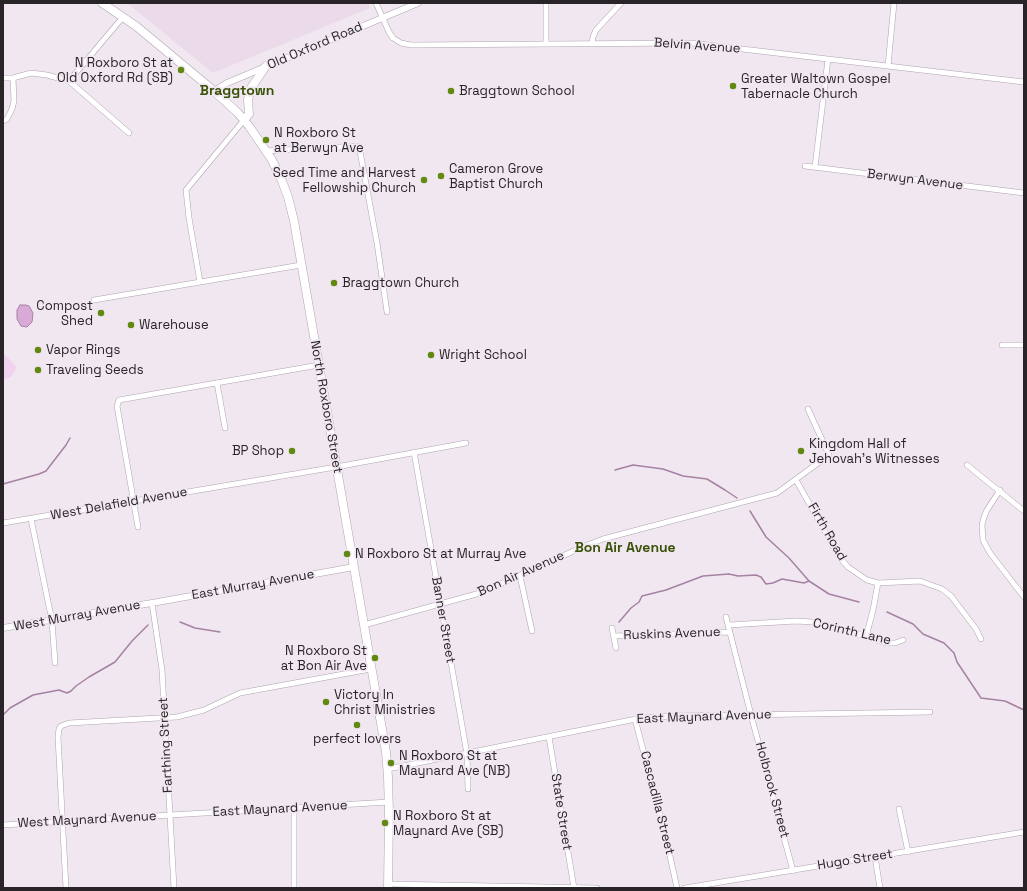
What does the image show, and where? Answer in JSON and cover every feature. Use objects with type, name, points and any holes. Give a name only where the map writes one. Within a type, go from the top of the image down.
[{"type":"main road","name":"North Roxboro Street","points":[[102,3],[124,17],[214,91],[244,120],[265,151],[282,181],[288,197],[319,365],[388,769],[388,886]]},
{"type":"main road","points":[[244,120],[249,114],[248,100],[251,88],[266,66]]},
{"type":"street","name":"Belvin Avenue","points":[[376,3],[393,38],[405,44],[691,43],[1024,82]]},
{"type":"street","name":"Old Oxford Road","points":[[214,91],[223,84],[418,3]]},
{"type":"street","points":[[546,3],[546,44]]},
{"type":"street","points":[[592,44],[596,30],[622,3]]},
{"type":"street","points":[[888,66],[894,3]]},
{"type":"street","points":[[69,81],[124,17]]},
{"type":"street","points":[[815,167],[828,59]]},
{"type":"street","points":[[3,78],[12,78],[32,73],[47,74],[69,81],[129,133]]},
{"type":"street","points":[[3,121],[7,119],[14,101],[12,78]]},
{"type":"street","points":[[200,282],[189,218],[186,190],[244,120]]},
{"type":"street","points":[[265,151],[359,146],[377,242],[387,312]]},
{"type":"street","name":"Berwyn Avenue","points":[[805,166],[1024,193]]},
{"type":"street","points":[[94,300],[301,265]]},
{"type":"street","points":[[1002,345],[1024,345]]},
{"type":"street","points":[[138,527],[117,406],[119,400],[319,365]]},
{"type":"street","points":[[217,383],[225,428]]},
{"type":"street","name":"Bon Air Avenue","points":[[364,625],[480,593],[603,539],[773,494],[796,480],[830,455],[808,409]]},
{"type":"street","name":"West Delafield Avenue","points":[[3,523],[336,467],[466,443]]},
{"type":"street","name":"Banner Street","points":[[414,452],[467,754],[468,789]]},
{"type":"street","points":[[967,465],[1024,510]]},
{"type":"street","name":"Firth Road","points":[[796,480],[840,558],[848,567],[867,580],[878,583],[920,581],[942,589],[952,596],[976,628],[981,639]]},
{"type":"street","points":[[1000,490],[984,517],[982,525],[983,540],[990,553],[1024,597]]},
{"type":"street","points":[[31,519],[52,621],[55,663]]},
{"type":"street","name":"East Murray Avenue","points":[[152,604],[354,567]]},
{"type":"street","points":[[520,576],[532,631]]},
{"type":"street","points":[[866,637],[878,583]]},
{"type":"street","name":"West Murray Avenue","points":[[3,628],[152,604]]},
{"type":"street","name":"Farthing Street","points":[[152,604],[162,670],[174,888]]},
{"type":"street","name":"Holbrook Street","points":[[726,617],[793,871]]},
{"type":"street","name":"Corinth Lane","points":[[728,625],[796,621],[812,622],[839,628],[891,644],[903,640]]},
{"type":"street","points":[[612,628],[616,648]]},
{"type":"street","name":"Ruskins Avenue","points":[[614,636],[730,632]]},
{"type":"street","points":[[66,888],[58,737],[61,726],[64,724],[177,717],[204,710],[240,693],[371,669]]},
{"type":"street","name":"East Maynard Avenue","points":[[388,769],[635,719],[674,716],[930,712]]},
{"type":"street","name":"Cascadilla Street","points":[[635,719],[666,838],[677,888]]},
{"type":"street","name":"State Street","points":[[549,737],[574,888]]},
{"type":"street","name":"East Maynard Avenue","points":[[170,815],[389,802]]},
{"type":"street","points":[[294,808],[294,888]]},
{"type":"street","points":[[899,809],[908,852]]},
{"type":"street","name":"West Maynard Avenue","points":[[3,825],[170,815]]},
{"type":"street","name":"Hugo Street","points":[[685,888],[1024,832]]},
{"type":"street","points":[[875,857],[880,888]]},
{"type":"street","points":[[388,886],[597,888]]},
{"type":"shaded area","points":[[127,3],[368,3],[370,8],[213,73]]},
{"type":"shaded area","points":[[20,305],[29,306],[33,313],[32,322],[27,327],[21,326],[17,319],[17,310]]},
{"type":"shaded area","points":[[3,353],[17,367],[11,377],[3,380]]},
{"type":"waterway","points":[[3,484],[46,471],[70,438]]},
{"type":"waterway","points":[[615,470],[633,465],[663,469],[683,476],[707,479],[737,498]]},
{"type":"waterway","points":[[750,511],[766,537],[789,558],[809,581],[829,594],[859,602]]},
{"type":"waterway","points":[[619,622],[631,608],[639,602],[642,596],[666,590],[703,576],[729,574],[738,576],[756,575],[761,577],[766,584],[782,579],[804,583],[809,581]]},
{"type":"waterway","points":[[887,612],[913,624],[923,634],[944,643],[954,653],[957,662],[981,698],[1005,701],[1024,710]]},
{"type":"waterway","points":[[180,622],[195,628],[220,632]]},
{"type":"waterway","points":[[3,715],[10,708],[33,695],[59,690],[67,693],[71,691],[89,677],[115,662],[132,641],[148,625]]},
{"type":"place","name":"N Roxboro St at Old Oxford Rd (SB)","points":[[181,70]]},
{"type":"place","name":"Greater Waltown Gospel Tabernacle Church","points":[[733,86]]},
{"type":"place","name":"Braggtown School","points":[[451,91]]},
{"type":"place","name":"N Roxboro St at Berwyn Ave","points":[[266,140]]},
{"type":"place","name":"Cameron Grove Baptist Church","points":[[441,176]]},
{"type":"place","name":"Seed Time and Harvest Fellowship Church","points":[[424,180]]},
{"type":"place","name":"Braggtown Church","points":[[334,283]]},
{"type":"place","name":"Compost Shed","points":[[101,313]]},
{"type":"place","name":"Warehouse","points":[[131,325]]},
{"type":"place","name":"Vapor Rings","points":[[38,350]]},
{"type":"place","name":"Wright School","points":[[431,355]]},
{"type":"place","name":"Traveling Seeds","points":[[38,370]]},
{"type":"place","name":"BP Shop","points":[[292,451]]},
{"type":"place","name":"Kingdom Hall of Jehovah’s Witnesses","points":[[801,451]]},
{"type":"place","name":"N Roxboro St at Murray Ave","points":[[347,554]]},
{"type":"place","name":"N Roxboro St at Bon Air Ave","points":[[375,658]]},
{"type":"place","name":"Victory In Christ Ministries","points":[[326,702]]},
{"type":"place","name":"perfect lovers","points":[[357,725]]},
{"type":"place","name":"N Roxboro St at Maynard Ave (NB)","points":[[391,763]]},
{"type":"place","name":"N Roxboro St at Maynard Ave (SB)","points":[[385,823]]},
{"type":"district","name":"Braggtown","points":[[237,91]]},
{"type":"district","name":"Bon Air Avenue","points":[[625,548]]}]
